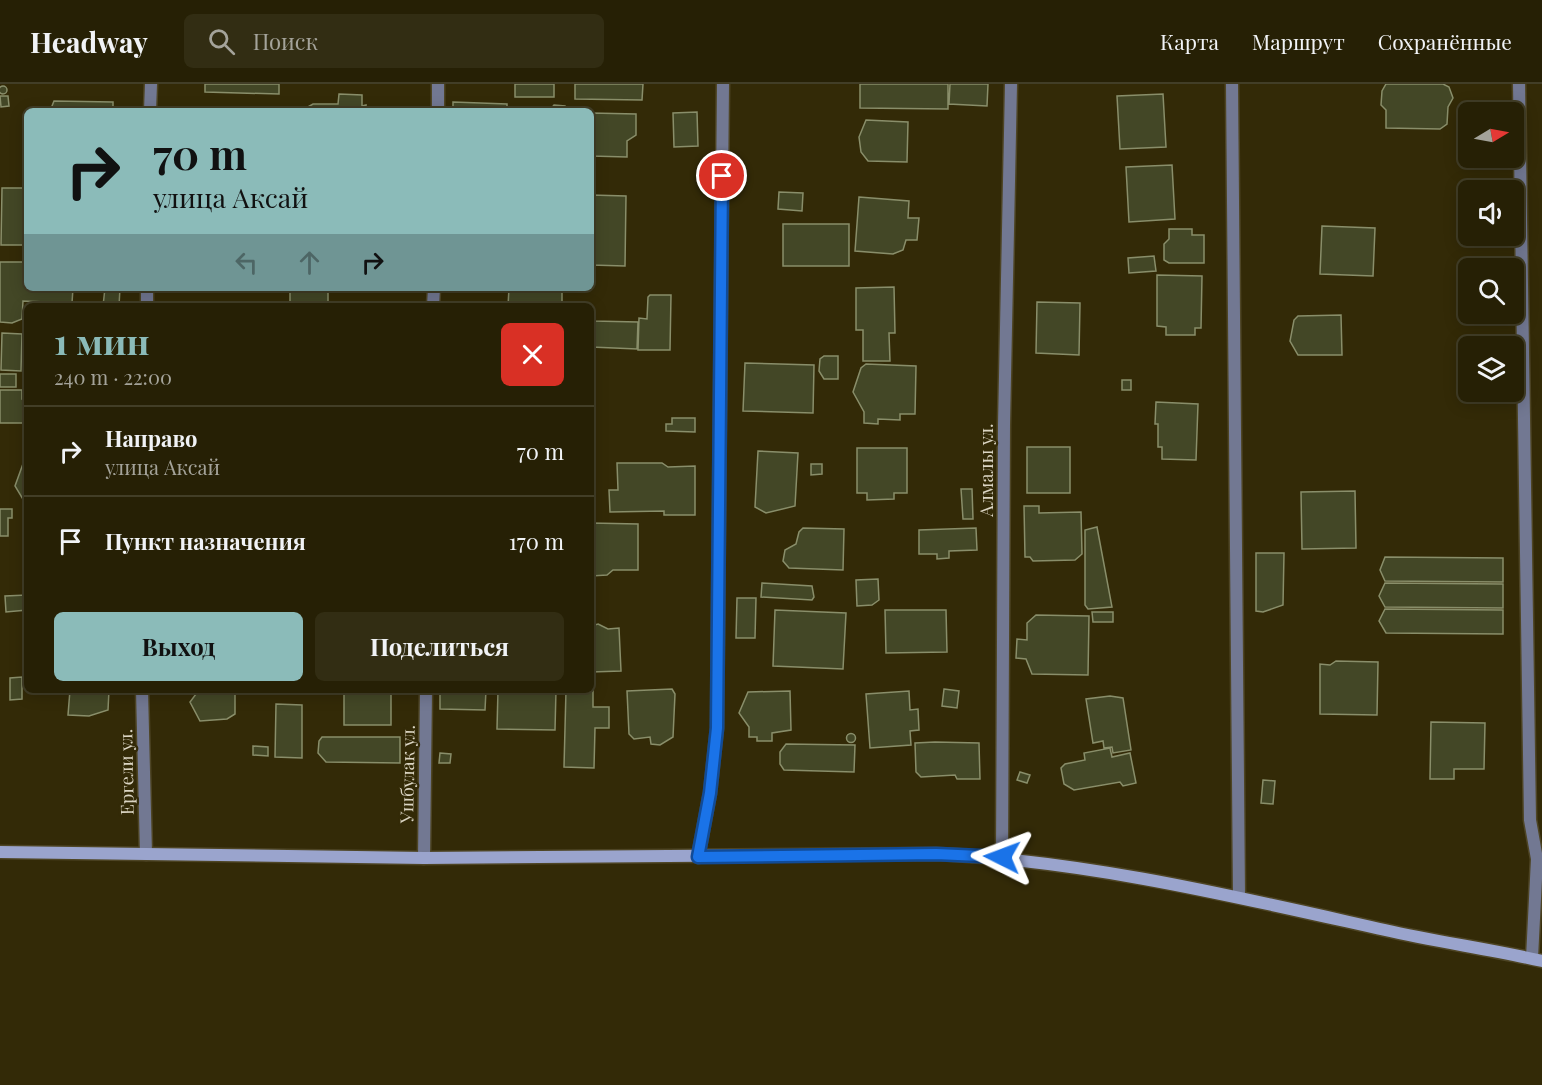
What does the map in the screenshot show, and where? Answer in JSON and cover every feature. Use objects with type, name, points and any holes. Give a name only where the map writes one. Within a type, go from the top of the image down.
[{"type":"main road","points":[[0,852],[424,858],[936,854],[1002,857],[1239,896],[1387,931],[1537,960]]},
{"type":"street","points":[[150,108],[151,84]]},
{"type":"street","points":[[438,84],[438,108]]},
{"type":"street","points":[[698,857],[710,793],[717,728],[723,84]]},
{"type":"street","name":"Алмалы ул.","points":[[1002,857],[1004,425],[1011,84]]},
{"type":"street","points":[[1232,84],[1239,896]]},
{"type":"street","points":[[1519,84],[1530,820],[1537,859],[1537,960]]},
{"type":"street","name":"Ергели ул.","points":[[142,693],[146,854]]},
{"type":"street","name":"Ушбулак ул.","points":[[424,858],[426,693]]},
{"type":"building","points":[[205,84],[279,84],[279,94],[205,92]]},
{"type":"building","points":[[515,84],[554,84],[554,97],[515,97]]},
{"type":"building","points":[[575,84],[643,84],[642,100],[575,99]]},
{"type":"building","points":[[860,84],[948,84],[948,109],[860,108]]},
{"type":"building","points":[[950,84],[988,84],[987,106],[949,104]]},
{"type":"building","points":[[1386,84],[1443,84],[1449,87],[1453,98],[1448,107],[1447,124],[1440,129],[1386,128],[1386,110],[1381,105],[1382,91]]},
{"type":"building","points":[[3,86],[7,90],[3,94],[-1,90]]},
{"type":"building","points":[[339,94],[362,95],[362,106],[366,105],[366,108],[306,108],[313,104],[338,104]]},
{"type":"building","points":[[1163,94],[1166,147],[1120,149],[1117,96]]},
{"type":"building","points":[[0,96],[8,96],[9,106],[1,107]]},
{"type":"building","points":[[54,101],[113,102],[113,108],[51,108]]},
{"type":"building","points":[[453,102],[507,104],[507,108],[453,108]]},
{"type":"building","points":[[554,105],[565,106],[565,108],[552,108]]},
{"type":"building","points":[[697,112],[698,146],[674,147],[673,113]]},
{"type":"building","points":[[594,113],[636,114],[636,135],[627,141],[627,157],[594,156]]},
{"type":"building","points":[[866,120],[908,122],[907,162],[868,161],[861,152],[859,137]]},
{"type":"building","points":[[1172,165],[1175,219],[1129,222],[1126,167]]},
{"type":"building","points":[[2,188],[24,188],[24,245],[1,245]]},
{"type":"building","points":[[779,192],[803,193],[802,211],[778,209]]},
{"type":"building","points":[[594,195],[626,196],[625,266],[594,265]]},
{"type":"building","points":[[859,197],[909,201],[908,218],[919,218],[917,240],[906,240],[903,250],[893,254],[855,251]]},
{"type":"building","points":[[783,224],[849,224],[849,266],[783,266]]},
{"type":"building","points":[[1322,226],[1375,228],[1373,276],[1320,274]]},
{"type":"building","points":[[1169,229],[1192,229],[1192,235],[1204,235],[1204,263],[1169,263],[1164,260],[1164,244],[1169,239]]},
{"type":"building","points":[[1154,256],[1156,271],[1129,273],[1128,258]]},
{"type":"building","points":[[0,262],[24,262],[24,291],[73,291],[72,303],[23,301],[22,319],[12,323],[0,322]]},
{"type":"building","points":[[1157,275],[1202,276],[1201,328],[1195,328],[1195,335],[1166,335],[1166,327],[1157,326]]},
{"type":"building","points":[[894,287],[895,333],[889,333],[890,361],[863,361],[863,330],[856,330],[856,288]]},
{"type":"building","points":[[105,291],[120,291],[119,303],[103,303]]},
{"type":"building","points":[[290,291],[328,291],[328,303],[290,303]]},
{"type":"building","points":[[509,291],[562,291],[562,303],[508,303]]},
{"type":"building","points":[[650,295],[671,295],[670,350],[638,350],[639,318],[647,319]]},
{"type":"building","points":[[1037,302],[1080,303],[1079,355],[1036,353]]},
{"type":"building","points":[[1341,315],[1342,355],[1298,355],[1290,341],[1294,320],[1298,316]]},
{"type":"building","points":[[594,321],[638,322],[637,349],[594,347]]},
{"type":"building","points":[[2,333],[22,334],[21,371],[1,370]]},
{"type":"building","points":[[824,356],[838,356],[838,379],[824,379],[819,371],[820,359]]},
{"type":"building","points":[[745,363],[814,365],[813,413],[743,411]]},
{"type":"building","points":[[866,364],[916,366],[915,414],[900,414],[900,420],[878,419],[878,424],[864,423],[864,412],[853,392],[861,368]]},
{"type":"building","points":[[0,374],[16,374],[16,387],[0,387]]},
{"type":"building","points":[[1122,380],[1131,380],[1131,390],[1122,390]]},
{"type":"building","points":[[0,390],[22,390],[24,423],[0,423]]},
{"type":"building","points":[[1156,402],[1198,404],[1196,460],[1162,459],[1162,447],[1158,447],[1158,424],[1155,424]]},
{"type":"building","points":[[672,418],[695,418],[695,432],[666,431],[666,424],[672,424]]},
{"type":"building","points":[[1027,447],[1070,447],[1070,493],[1027,493]]},
{"type":"building","points":[[857,448],[907,448],[907,493],[894,493],[894,499],[867,500],[867,493],[857,493]]},
{"type":"building","points":[[758,451],[798,453],[795,506],[766,513],[755,507]]},
{"type":"building","points":[[24,461],[24,501],[15,486]]},
{"type":"building","points":[[617,463],[662,463],[668,467],[695,466],[695,515],[664,515],[664,511],[610,512],[609,490],[618,490]]},
{"type":"building","points":[[811,464],[822,464],[822,474],[811,475]]},
{"type":"building","points":[[961,489],[972,489],[973,519],[963,519]]},
{"type":"building","points":[[1355,491],[1356,548],[1302,549],[1301,492]]},
{"type":"building","points":[[1024,506],[1039,506],[1039,513],[1081,512],[1082,554],[1075,560],[1033,561],[1030,557],[1025,557]]},
{"type":"building","points":[[0,509],[12,509],[12,518],[8,518],[8,536],[0,536]]},
{"type":"building","points":[[594,523],[638,524],[638,570],[613,570],[607,575],[594,576]]},
{"type":"building","points":[[1097,527],[1112,607],[1088,609],[1085,605],[1085,530]]},
{"type":"building","points":[[803,528],[844,529],[843,570],[789,568],[783,561],[785,550],[796,544],[799,532]]},
{"type":"building","points":[[976,528],[977,550],[949,551],[949,558],[937,559],[937,554],[919,554],[919,530]]},
{"type":"building","points":[[1256,553],[1284,553],[1283,605],[1263,612],[1256,611]]},
{"type":"building","points":[[1385,557],[1503,558],[1503,582],[1385,581],[1380,570]]},
{"type":"building","points":[[878,579],[879,600],[872,605],[857,606],[856,580]]},
{"type":"building","points":[[762,583],[812,586],[814,597],[812,600],[761,597]]},
{"type":"building","points":[[1385,583],[1503,584],[1503,608],[1385,607],[1379,596]]},
{"type":"building","points":[[24,595],[24,610],[6,612],[5,596]]},
{"type":"building","points":[[737,598],[756,598],[755,638],[736,638]]},
{"type":"building","points":[[1385,609],[1503,610],[1503,634],[1386,633],[1379,621]]},
{"type":"building","points":[[775,610],[846,613],[843,669],[773,666]]},
{"type":"building","points":[[885,610],[946,610],[947,652],[886,653]]},
{"type":"building","points":[[1092,612],[1113,612],[1113,622],[1093,622]]},
{"type":"building","points":[[1036,615],[1089,616],[1088,675],[1032,674],[1026,659],[1016,658],[1017,639],[1027,640],[1027,623]]},
{"type":"building","points":[[598,624],[608,629],[619,628],[621,671],[594,672],[594,625]]},
{"type":"building","points":[[1336,661],[1378,662],[1377,715],[1320,714],[1320,664],[1330,665]]},
{"type":"building","points":[[22,677],[22,699],[10,700],[10,678]]},
{"type":"building","points":[[672,689],[675,694],[673,737],[660,745],[651,744],[650,737],[634,739],[629,734],[627,691]]},
{"type":"building","points":[[944,689],[959,691],[957,708],[942,706]]},
{"type":"building","points":[[790,691],[791,730],[772,733],[772,741],[757,741],[757,737],[749,737],[749,727],[739,713],[748,692]]},
{"type":"building","points":[[909,691],[910,710],[918,709],[919,730],[910,731],[911,745],[870,748],[866,694]]},
{"type":"building","points":[[70,693],[109,693],[108,710],[89,716],[68,715]]},
{"type":"building","points":[[197,693],[235,693],[235,714],[227,719],[200,721],[190,702]]},
{"type":"building","points":[[344,693],[391,693],[391,725],[344,725]]},
{"type":"building","points":[[440,693],[486,693],[485,710],[440,709]]},
{"type":"building","points":[[498,693],[556,693],[555,730],[497,729]]},
{"type":"building","points":[[566,693],[593,693],[593,707],[609,707],[609,728],[595,728],[594,768],[564,767]]},
{"type":"building","points":[[1110,696],[1123,698],[1131,750],[1113,753],[1112,747],[1104,748],[1103,741],[1093,743],[1086,699]]},
{"type":"building","points":[[276,704],[302,705],[302,758],[275,757]]},
{"type":"building","points":[[1431,722],[1485,723],[1484,769],[1454,769],[1454,779],[1430,779]]},
{"type":"building","points":[[851,733],[856,738],[851,743],[846,738]]},
{"type":"building","points":[[322,737],[400,737],[400,763],[326,762],[318,753],[319,741]]},
{"type":"building","points":[[915,743],[979,743],[980,779],[957,779],[955,775],[921,777],[916,772]]},
{"type":"building","points":[[786,744],[855,745],[854,772],[784,770],[780,764],[780,752]]},
{"type":"building","points":[[253,746],[268,747],[268,756],[253,755]]},
{"type":"building","points":[[1110,748],[1112,757],[1130,753],[1136,783],[1123,786],[1120,782],[1074,790],[1064,784],[1061,768],[1065,764],[1085,760],[1084,753]]},
{"type":"building","points":[[440,753],[451,754],[450,763],[439,763]]},
{"type":"building","points":[[1020,772],[1030,775],[1027,783],[1017,780]]},
{"type":"building","points":[[1263,780],[1275,781],[1273,804],[1261,803]]},
{"type":"route","points":[[722,176],[717,728],[710,793],[698,857],[936,854],[1002,857]]}]
